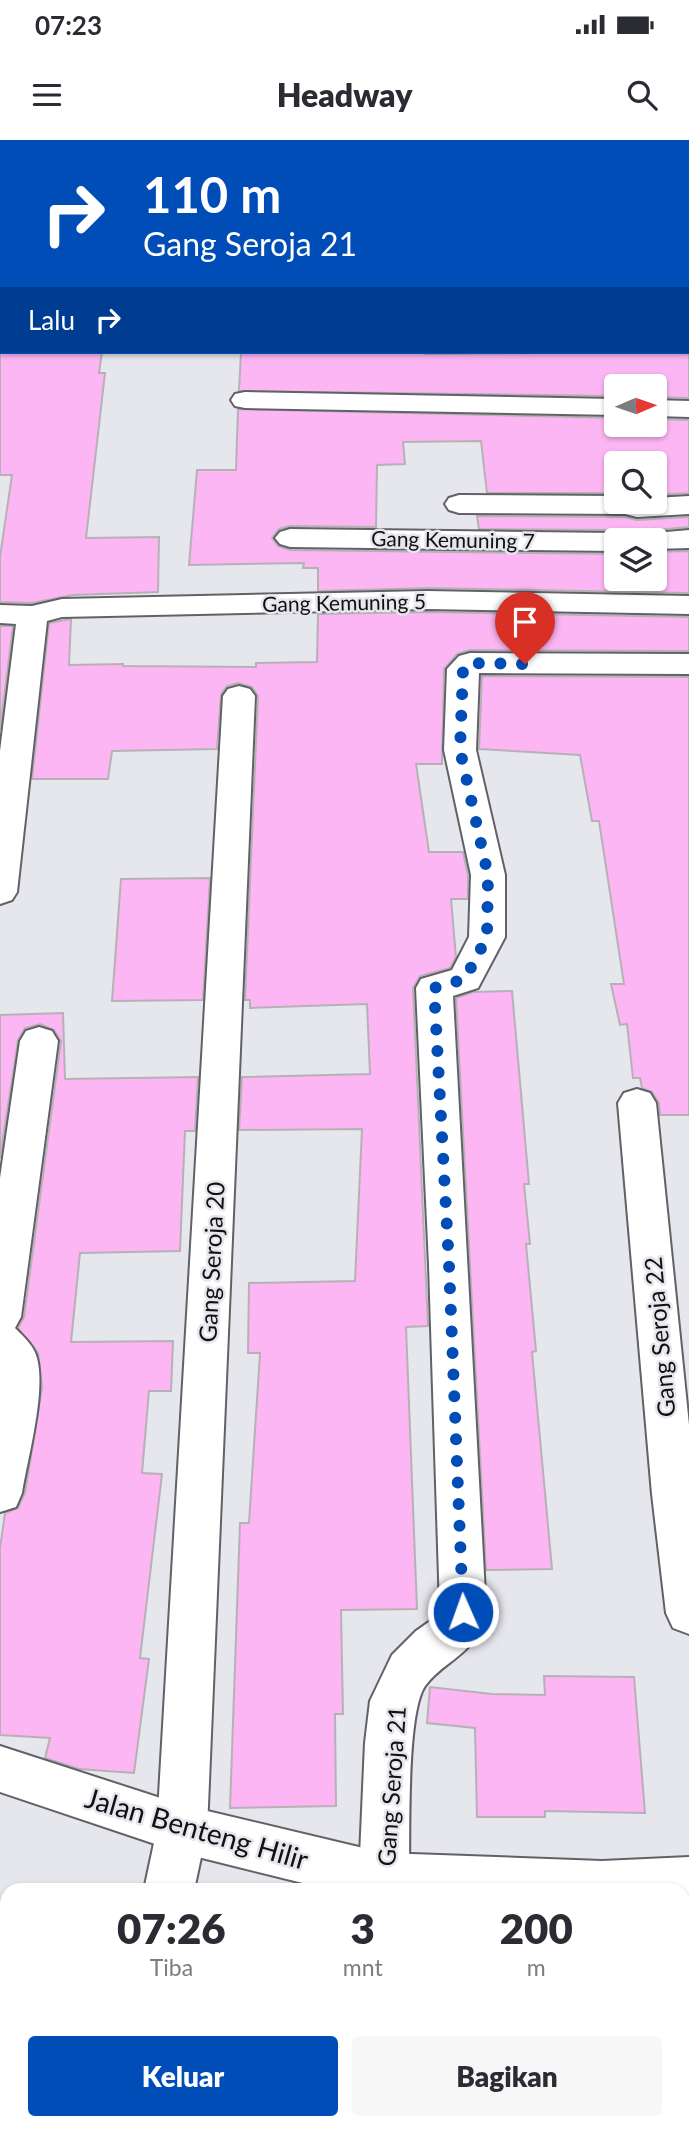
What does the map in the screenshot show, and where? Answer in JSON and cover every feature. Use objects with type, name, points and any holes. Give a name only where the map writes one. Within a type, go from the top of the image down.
[{"type":"street","points":[[245,400],[604,407]]},
{"type":"street","points":[[667,408],[689,409]]},
{"type":"street","points":[[460,504],[607,504],[637,508],[689,505]]},
{"type":"street","name":"Gang Kemuning 7","points":[[290,538],[604,542]]},
{"type":"street","points":[[667,540],[689,539]]},
{"type":"street","name":"Gang Kemuning 5","points":[[16,615],[62,608],[426,600],[689,605]]},
{"type":"street","points":[[0,892],[16,615]]},
{"type":"street","name":"Gang Seroja 21","points":[[384,1878],[389,1743],[394,1700],[409,1670],[432,1646],[452,1632],[463,1612],[449,1265],[434,988],[465,979],[487,937],[488,875],[460,750],[463,669],[470,663],[689,664]]},
{"type":"street","name":"Gang Seroja 20","points":[[171,1883],[183,1829],[239,696]]},
{"type":"street","points":[[0,1317],[38,1041]]},
{"type":"street","name":"Gang Seroja 22","points":[[637,1102],[673,1481],[689,1614]]},
{"type":"street","points":[[0,1340],[16,1357],[19,1382],[0,1493]]},
{"type":"street","name":"Jalan Benteng Hilir","points":[[0,1769],[183,1829],[384,1878],[520,1883]]},
{"type":"street","name":"Jalan Benteng Hilir","points":[[667,1883],[689,1882]]},
{"type":"building","points":[[0,354],[102,354],[99,373],[105,373],[86,538],[159,537],[158,592],[73,595],[32,603],[0,602],[0,557],[12,475],[0,475]]},
{"type":"building","points":[[241,354],[689,355],[689,398],[667,397],[667,374],[604,374],[604,396],[239,391]]},
{"type":"building","points":[[238,409],[604,418],[604,438],[667,438],[667,419],[689,420],[689,493],[667,494],[667,451],[604,451],[604,493],[487,493],[481,441],[403,442],[405,464],[377,465],[376,527],[290,526],[279,529],[272,538],[278,546],[290,550],[604,554],[604,591],[667,591],[667,552],[689,551],[689,593],[427,588],[318,591],[318,568],[303,568],[304,563],[189,565],[197,470],[236,470]]},
{"type":"building","points":[[477,516],[625,517],[637,520],[689,517],[689,527],[667,529],[479,529]]},
{"type":"building","points":[[427,612],[689,617],[689,651],[470,650],[457,654],[444,669],[442,764],[416,764],[429,852],[463,852],[468,875],[468,899],[451,899],[456,957],[450,968],[420,976],[413,988],[428,1326],[406,1327],[417,1609],[341,1610],[343,1714],[335,1714],[336,1806],[230,1808],[240,1523],[249,1523],[260,1353],[248,1353],[249,1283],[355,1281],[362,1129],[239,1130],[242,1077],[370,1074],[367,1004],[250,1008],[250,1000],[245,1000],[258,696],[252,687],[238,683],[227,686],[221,694],[217,749],[112,751],[108,779],[32,779],[49,623],[71,619],[69,665],[256,667],[256,663],[317,662],[318,614]]},
{"type":"building","points":[[0,626],[13,626],[0,730]]},
{"type":"building","points":[[482,676],[689,677],[689,1115],[660,1115],[659,1103],[652,1092],[642,1088],[640,1078],[633,1078],[627,1024],[620,1025],[611,984],[624,984],[599,821],[592,821],[580,755],[479,749]]},
{"type":"building","points":[[210,878],[203,1000],[112,1001],[121,879]]},
{"type":"building","points":[[512,991],[529,1184],[524,1184],[530,1244],[526,1244],[536,1351],[532,1352],[552,1569],[486,1570],[456,998],[473,992]]},
{"type":"building","points":[[63,1013],[65,1079],[198,1077],[195,1131],[185,1131],[180,1251],[80,1253],[71,1342],[173,1341],[171,1391],[149,1391],[142,1473],[162,1474],[140,1658],[149,1659],[134,1773],[79,1769],[45,1758],[50,1738],[0,1735],[0,1548],[5,1513],[18,1508],[25,1493],[42,1388],[38,1353],[18,1328],[24,1317],[61,1041],[54,1030],[40,1024],[25,1028],[18,1040],[0,1158],[0,1015]]},
{"type":"building","points":[[544,1676],[634,1677],[645,1813],[545,1811],[545,1817],[477,1817],[475,1728],[427,1723],[430,1687],[492,1694],[545,1695]]},
{"type":"route","points":[[463,1612],[449,1265],[434,988],[465,979],[487,937],[488,875],[460,750],[463,669],[470,663],[525,664]]}]
